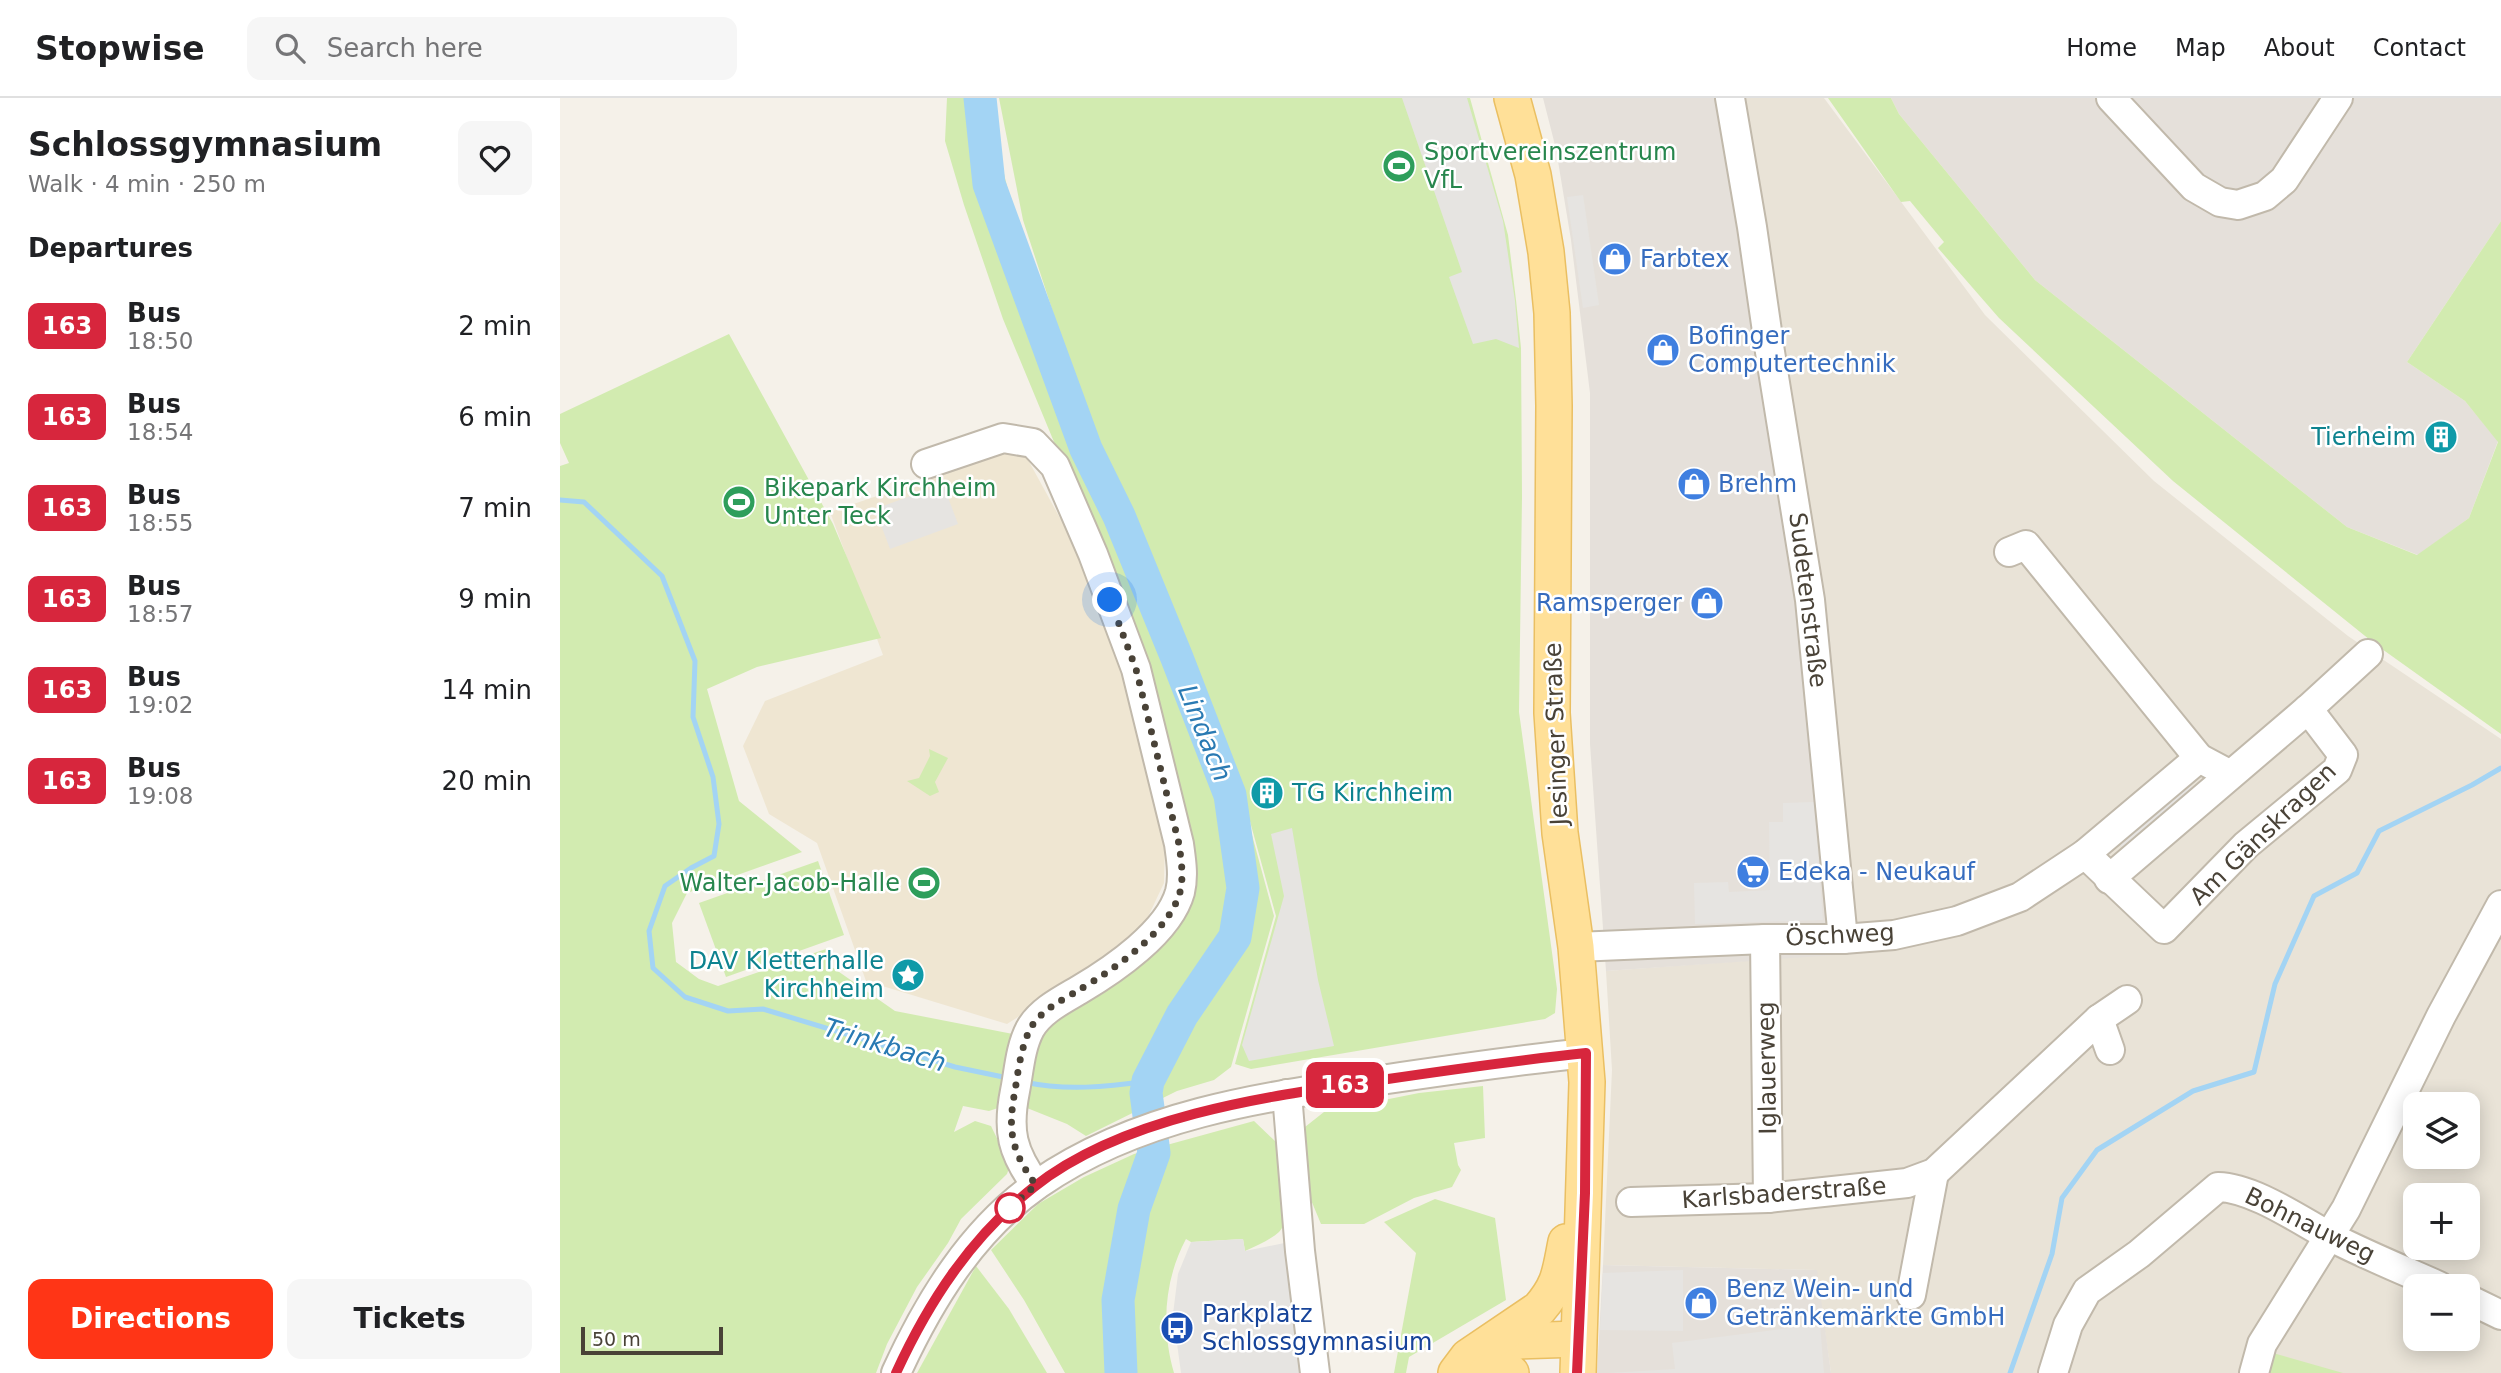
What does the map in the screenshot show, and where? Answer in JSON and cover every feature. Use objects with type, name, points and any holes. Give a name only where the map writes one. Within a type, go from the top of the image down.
[{"type":"main road","name":"Jesinger Straße","points":[[1512,98],[1533,175],[1546,252],[1552,313],[1552,713],[1560,833],[1576,947],[1586,1053],[1585,1193],[1578,1356]]},
{"type":"main road","points":[[1470,1369],[1539,1309],[1556,1288],[1569,1229],[1585,1193]]},
{"type":"main road","points":[[1470,1369],[1493,1346],[1517,1341],[1578,1356]]},
{"type":"main road","points":[[1470,1369],[1511,1373]]},
{"type":"street","name":"Sudetenstraße","points":[[1730,98],[1810,600],[1843,939]]},
{"type":"street","points":[[2111,98],[2194,187],[2220,202],[2238,205],[2265,196],[2284,180],[2338,98]]},
{"type":"street","points":[[926,464],[1003,438],[1033,443],[1055,466],[1093,554],[1136,669],[1179,844],[1182,869],[1180,892],[1169,914],[1127,959],[1049,1007],[1030,1028],[1022,1054],[1010,1121],[1013,1147],[1036,1185]]},
{"type":"street","points":[[2009,552],[2026,545],[2199,758],[2229,775]]},
{"type":"street","points":[[2085,854],[2109,879],[2308,709],[2368,654]]},
{"type":"street","name":"Am Gänskragen","points":[[2109,879],[2164,929],[2246,845],[2337,769],[2343,755],[2308,709]]},
{"type":"street","name":"Öschweg","points":[[1576,947],[1765,939],[1843,939],[1894,935],[1957,921],[2020,897],[2085,854],[2199,758]]},
{"type":"street","points":[[2254,1373],[2262,1344],[2346,1209],[2441,1016],[2501,905]]},
{"type":"street","name":"Iglauerweg","points":[[1765,939],[1768,1198]]},
{"type":"street","name":"Karlsbaderstraße","points":[[1631,1202],[1768,1198],[1907,1184],[1934,1173],[2099,1019],[2127,1000]]},
{"type":"street","points":[[2099,1019],[2110,1050]]},
{"type":"street","points":[[896,1373],[937,1293],[981,1236],[1036,1185],[1103,1147],[1186,1116],[1287,1094],[1586,1053]]},
{"type":"street","points":[[1287,1094],[1300,1251],[1315,1373]]},
{"type":"street","points":[[1911,1294],[1934,1173]]},
{"type":"street","name":"Bohnauweg","points":[[2053,1373],[2068,1325],[2087,1291],[2139,1254],[2218,1187],[2231,1187],[2301,1218],[2329,1236],[2413,1274]]},
{"type":"street","points":[[2480,1305],[2501,1315]]},
{"type":"shaded area","points":[[1402,98],[1467,98],[1503,221],[1519,348],[1496,339],[1473,344],[1449,277],[1462,272]]},
{"type":"shaded area","points":[[1543,98],[1735,98],[1816,586],[1851,954],[1606,971],[1590,744],[1590,393],[1571,240],[1556,149]]},
{"type":"shaded area","points":[[1735,98],[1824,98],[1985,315],[2154,481],[2348,636],[2501,739],[2501,1373],[1831,1373],[1816,1270],[1603,1265],[1612,1070],[1606,971],[1851,953]]},
{"type":"shaded area","points":[[1891,98],[2501,98],[2501,221],[2407,362],[2465,401],[2498,441],[2469,518],[2418,555],[2347,527],[2035,280],[1899,114]]},
{"type":"shaded area","points":[[1583,195],[1599,305],[1583,308],[1567,197]]},
{"type":"shaded area","points":[[1021,447],[1083,560],[1125,683],[1165,844],[1164,883],[1147,919],[1099,965],[1007,1024],[866,981],[817,843],[769,814],[743,746],[765,701],[883,655],[830,512]]},
{"type":"shaded area","points":[[943,484],[958,524],[890,549],[875,509]]},
{"type":"shaded area","points":[[2186,780],[2197,792],[2126,852],[2116,840]]},
{"type":"shaded area","points":[[1814,802],[1823,920],[1695,924],[1694,883],[1728,882],[1729,892],[1770,890],[1769,822],[1783,822],[1783,803]]},
{"type":"shaded area","points":[[1292,828],[1318,980],[1334,1046],[1249,1061],[1242,1045],[1284,896],[1271,834]]},
{"type":"shaded area","points":[[1243,1239],[1245,1251],[1294,1241],[1309,1373],[1181,1373],[1173,1314],[1178,1274],[1191,1242]]},
{"type":"shaded area","points":[[1603,1265],[1817,1270],[1831,1373],[1597,1373]]},
{"type":"shaded area","points":[[1683,1270],[1683,1331],[1600,1330],[1603,1273]]},
{"type":"shaded area","points":[[1820,1324],[1824,1373],[1608,1373],[1675,1369],[1672,1343]]},
{"type":"green space","points":[[947,98],[991,98],[998,150],[1021,242],[1067,378],[1143,551],[1239,787],[1274,916],[1231,1067],[1214,1080],[1177,1091],[1086,1136],[1067,1124],[1027,1108],[998,1108],[989,1111],[963,1106],[954,1132],[975,1121],[991,1126],[1010,1165],[1007,1174],[961,1219],[948,1243],[917,1287],[887,1344],[876,1373],[560,1373],[560,466],[569,463],[560,443],[560,414],[729,334],[833,524],[881,638],[757,667],[707,689],[739,801],[802,852],[687,893],[672,923],[676,962],[699,979],[718,986],[826,949],[832,967],[895,1011],[1034,1038],[1048,1022],[1097,988],[1101,995],[1146,961],[1177,931],[1192,903],[1186,899],[1076,495],[1003,319],[964,205],[945,141]]},
{"type":"green space","points":[[999,98],[1470,98],[1508,235],[1521,348],[1519,712],[1557,989],[1555,1013],[1545,1019],[1251,1069],[1235,1064],[1276,916],[1240,785],[1074,377],[1023,220]]},
{"type":"green space","points":[[1828,98],[1891,98],[1899,114],[2035,280],[2347,527],[2417,555],[2469,518],[2498,442],[2465,401],[2407,362],[2501,221],[2501,734],[2375,644],[2173,481],[1999,318],[1938,248],[1944,242],[1910,201],[1901,202]]},
{"type":"green space","points":[[929,749],[948,758],[935,782],[939,792],[930,796],[907,781],[919,778],[930,756]]},
{"type":"green space","points":[[818,861],[844,935],[726,977],[699,903]]},
{"type":"green space","points":[[1483,1086],[1485,1138],[1454,1143],[1461,1170],[1452,1187],[1414,1198],[1364,1224],[1321,1224],[1311,1200],[1305,1127],[1324,1112],[1419,1093]]},
{"type":"green space","points":[[1254,1121],[1276,1142],[1286,1193],[1286,1216],[1279,1232],[1245,1251],[1243,1239],[1191,1242],[1186,1239],[1173,1271],[1167,1304],[1167,1339],[1174,1373],[1065,1373],[1024,1300],[991,1250],[1038,1204],[1084,1177],[1134,1154]]},
{"type":"green space","points":[[1435,1199],[1495,1218],[1506,1300],[1409,1357],[1406,1373],[1394,1373],[1416,1253],[1384,1222]]},
{"type":"green space","points":[[976,1266],[1009,1309],[1047,1373],[917,1373]]},
{"type":"green space","points":[[2273,1353],[2343,1373],[2267,1373]]},
{"type":"waterway","name":"Lindach","points":[[980,98],[989,184],[1086,449],[1119,516],[1230,795],[1243,888],[1235,937],[1182,1015],[1148,1081],[1146,1093],[1154,1153],[1134,1209],[1118,1300],[1121,1373]]},
{"type":"waterway","name":"Trinkbach","points":[[560,500],[584,502],[662,576],[695,661],[693,717],[713,777],[719,824],[714,856],[665,886],[649,931],[653,968],[685,997],[728,1011],[763,1009],[955,1067],[1008,1078]]},
{"type":"waterway","points":[[2010,1373],[2052,1254],[2062,1198],[2097,1150],[2193,1091],[2254,1072],[2275,984],[2314,896],[2357,873],[2379,831],[2501,768]]},
{"type":"waterway","name":"Trinkbach","points":[[1024,1082],[1086,1087],[1148,1081]]},
{"type":"bus line","name":"163","points":[[896,1373],[937,1293],[981,1236],[1036,1185],[1103,1147],[1186,1116],[1256,1099],[1586,1053],[1585,1193],[1577,1373]]},
{"type":"place","name":"Sportvereinszentrum VfL","points":[[1399,166]]},
{"type":"place","name":"Farbtex","points":[[1615,259]]},
{"type":"place","name":"Bofinger Computertechnik","points":[[1663,350]]},
{"type":"place","name":"Tierheim","points":[[2441,437]]},
{"type":"place","name":"Brehm","points":[[1694,484]]},
{"type":"place","name":"Bikepark Kirchheim Unter Teck","points":[[739,502]]},
{"type":"place","name":"Ramsperger","points":[[1707,603]]},
{"type":"place","name":"TG Kirchheim","points":[[1267,793]]},
{"type":"place","name":"Edeka - Neukauf","points":[[1753,872]]},
{"type":"place","name":"Walter-Jacob-Halle","points":[[924,883]]},
{"type":"place","name":"DAV Kletterhalle Kirchheim","points":[[908,975]]},
{"type":"place","name":"Benz Wein- und Getränkemärkte GmbH","points":[[1701,1303]]},
{"type":"place","name":"Parkplatz Schlossgymnasium","points":[[1177,1328]]},
{"type":"route","points":[[1010,1208],[1006,1211],[1036,1185],[1013,1147],[1010,1121],[1022,1054],[1030,1028],[1049,1007],[1127,959],[1169,914],[1180,892],[1182,869],[1179,844],[1136,669],[1110,600]]}]
